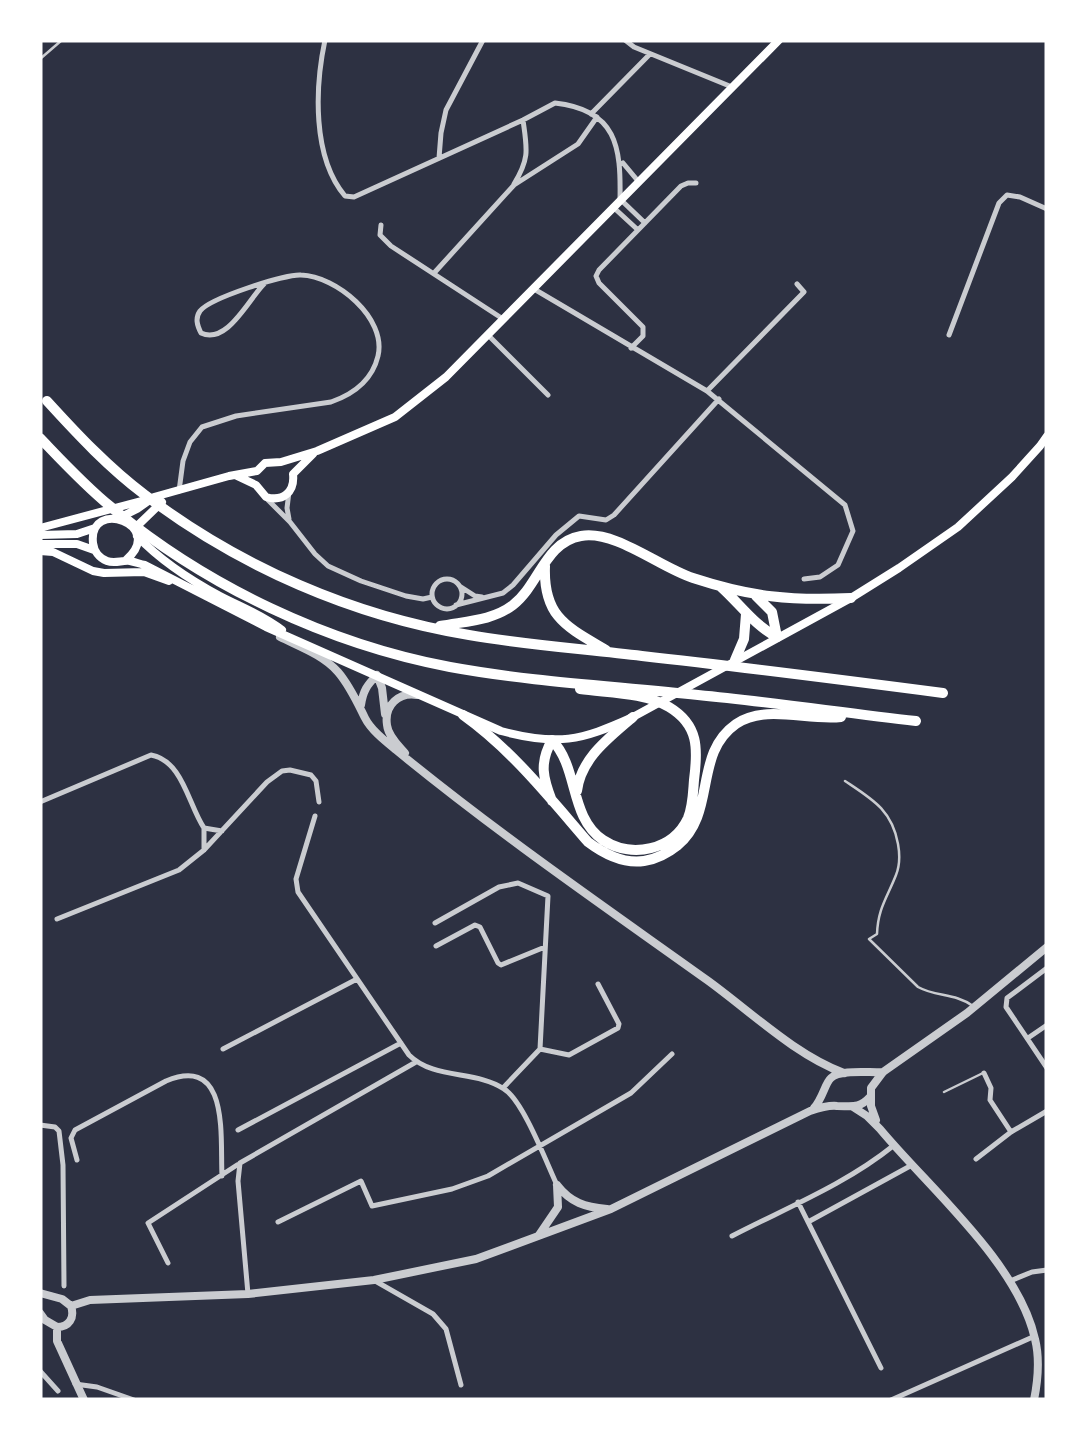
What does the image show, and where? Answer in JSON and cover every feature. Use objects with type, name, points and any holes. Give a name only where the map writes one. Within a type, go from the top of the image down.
[{"type":"highway","points":[[47,401],[142,493],[230,550],[299,585],[380,614],[512,642],[943,693]]},
{"type":"highway","points":[[40,438],[113,509],[191,563],[253,599],[310,624],[408,658],[541,684],[650,699],[676,712],[693,730],[698,746],[690,812],[674,836],[658,847],[622,849],[594,832],[586,821],[564,756],[552,740],[542,767],[552,801]]},
{"type":"highway","points":[[431,627],[499,613],[524,594],[546,560],[564,542],[579,536],[611,538],[675,572],[754,594],[782,599],[852,598]]},
{"type":"highway","points":[[546,560],[546,589],[556,616],[609,652]]},
{"type":"highway","points":[[720,586],[758,626],[778,637]]},
{"type":"highway","points":[[754,594],[772,612],[778,637]]},
{"type":"highway","points":[[735,660],[744,639],[746,613]]},
{"type":"highway","points":[[498,674],[916,721]]},
{"type":"highway","points":[[462,716],[487,732],[599,851],[641,862],[674,848],[692,830],[702,805],[710,756],[721,738],[741,721],[774,714],[821,719],[859,715]]},
{"type":"highway","points":[[577,797],[586,764],[633,717]]},
{"type":"main road","points":[[40,532],[154,497],[257,472],[270,461],[282,462],[317,451],[396,417],[446,377],[780,40]]},
{"type":"main road","points":[[40,547],[77,544],[112,562],[126,560],[158,571],[228,608],[501,731],[531,739],[584,737],[633,717],[852,598],[899,568],[958,527],[1012,477],[1047,436]]},
{"type":"main road","points":[[293,474],[317,451]]},
{"type":"main road","points":[[234,475],[246,478],[266,497],[278,499],[294,484],[293,474],[282,462]]},
{"type":"main road","points":[[256,485],[257,472]]},
{"type":"main road","points":[[126,560],[135,550],[136,533],[146,516],[176,492]]},
{"type":"main road","points":[[40,532],[90,531],[154,497]]},
{"type":"main road","points":[[118,518],[130,524],[149,549],[175,569],[270,620],[290,636]]},
{"type":"main road","points":[[96,551],[93,538],[99,525]]},
{"type":"main road","points":[[40,547],[93,571],[144,572],[212,599]]},
{"type":"street","points":[[325,40],[320,142],[337,186],[345,196],[354,197],[556,103],[594,116],[614,138],[621,161],[638,182]]},
{"type":"street","points":[[440,158],[446,110],[483,40]]},
{"type":"street","points":[[626,40],[634,47],[732,87]]},
{"type":"street","points":[[514,185],[578,144],[594,116],[650,54]]},
{"type":"street","points":[[434,272],[514,185],[525,166],[523,120]]},
{"type":"street","points":[[621,161],[617,203],[638,230]]},
{"type":"street","points":[[631,348],[643,336],[643,327],[596,276],[681,186],[696,184]]},
{"type":"street","points":[[950,335],[999,203],[1006,195],[1047,208]]},
{"type":"street","points":[[617,203],[645,223]]},
{"type":"street","points":[[381,225],[380,235],[391,246],[503,319]]},
{"type":"street","points":[[176,492],[182,461],[202,427],[236,416],[344,398],[363,385],[375,368],[380,347],[375,326],[362,307],[330,284],[302,275],[283,276],[225,296],[199,312],[196,323],[200,332],[209,337],[219,335],[239,317],[264,284]]},
{"type":"street","points":[[707,391],[804,292],[797,284]]},
{"type":"street","points":[[534,288],[719,399],[845,505],[853,530],[838,565],[820,577],[804,580]]},
{"type":"street","points":[[488,335],[548,395]]},
{"type":"street","points":[[485,598],[449,579],[440,580],[433,587],[432,597],[442,608],[496,596],[514,584],[556,535],[579,516],[606,520],[614,515],[719,399]]},
{"type":"street","points":[[289,492],[290,522]]},
{"type":"street","points":[[266,497],[328,566],[406,596],[432,597]]},
{"type":"street","points":[[456,605],[460,587]]},
{"type":"street","points":[[228,608],[328,663],[340,674],[372,728],[415,764],[534,858],[810,1058],[844,1073],[883,1072]]},
{"type":"street","points":[[361,706],[366,685],[377,675],[391,736],[415,764]]},
{"type":"street","points":[[386,723],[391,705],[400,696],[422,696]]},
{"type":"street","points":[[40,802],[151,755],[161,757],[172,763],[204,828],[204,850]]},
{"type":"street","points":[[58,919],[180,870],[282,771],[311,775],[316,781],[319,802]]},
{"type":"street","points":[[315,816],[302,856],[298,892],[416,1062],[504,1088],[511,1095],[558,1185],[570,1200],[574,1215],[570,1226]]},
{"type":"street","points":[[204,828],[222,831]]},
{"type":"street","points":[[435,923],[499,887],[518,883],[548,896],[540,1049],[504,1088]]},
{"type":"street","points":[[436,946],[475,925],[480,927],[502,965],[545,947]]},
{"type":"street","points":[[810,1111],[864,1103],[883,1072],[974,1006],[1047,946]]},
{"type":"street","points":[[1030,961],[1038,975]]},
{"type":"street","points":[[1047,968],[1007,998],[1006,1007],[1047,1068]]},
{"type":"street","points":[[222,1049],[357,979]]},
{"type":"street","points":[[540,1049],[569,1055],[618,1028],[598,984]]},
{"type":"street","points":[[1028,1038],[1047,1025]]},
{"type":"street","points":[[238,1130],[401,1043]]},
{"type":"street","points":[[278,1222],[360,1180],[372,1206],[452,1189],[488,1176],[630,1093],[672,1054]]},
{"type":"street","points":[[810,1058],[831,1102],[838,1106]]},
{"type":"street","points":[[168,1263],[148,1224],[240,1163],[416,1062]]},
{"type":"street","points":[[71,1306],[90,1300],[248,1294],[374,1280],[476,1259],[611,1209],[810,1111],[831,1078],[844,1073]]},
{"type":"street","points":[[984,1073],[991,1088],[990,1100],[1011,1132]]},
{"type":"street","points":[[856,1074],[868,1080],[872,1111],[880,1129]]},
{"type":"street","points":[[77,1160],[72,1138],[75,1130],[166,1081],[194,1075],[207,1081],[218,1098],[222,1176]]},
{"type":"street","points":[[853,1107],[880,1129],[992,1254],[1010,1281],[1035,1336],[1038,1359],[1034,1400]]},
{"type":"street","points":[[976,1159],[1047,1111]]},
{"type":"street","points":[[40,1125],[55,1126],[59,1131],[64,1286]]},
{"type":"street","points":[[732,1236],[877,1159],[893,1146]]},
{"type":"street","points":[[240,1163],[238,1181],[248,1294]]},
{"type":"street","points":[[808,1222],[912,1166]]},
{"type":"street","points":[[558,1185],[558,1207],[570,1226]]},
{"type":"street","points":[[570,1200],[611,1209]]},
{"type":"street","points":[[798,1202],[880,1368]]},
{"type":"street","points":[[538,1238],[558,1207]]},
{"type":"street","points":[[1010,1281],[1047,1270]]},
{"type":"street","points":[[374,1280],[433,1314],[446,1329],[461,1385]]},
{"type":"street","points":[[40,1293],[62,1299],[74,1314],[63,1327],[56,1328],[40,1313]]},
{"type":"street","points":[[56,1328],[57,1342],[84,1400]]},
{"type":"street","points":[[892,1400],[1035,1336]]},
{"type":"street","points":[[40,1371],[58,1391]]},
{"type":"street","points":[[75,1384],[96,1386],[134,1400]]},
{"type":"lane","points":[[40,59],[62,40]]},
{"type":"lane","points":[[845,781],[890,818],[900,857],[898,872],[878,916],[877,934],[869,939],[918,987],[961,997],[974,1006]]},
{"type":"lane","points":[[944,1092],[984,1073]]}]
